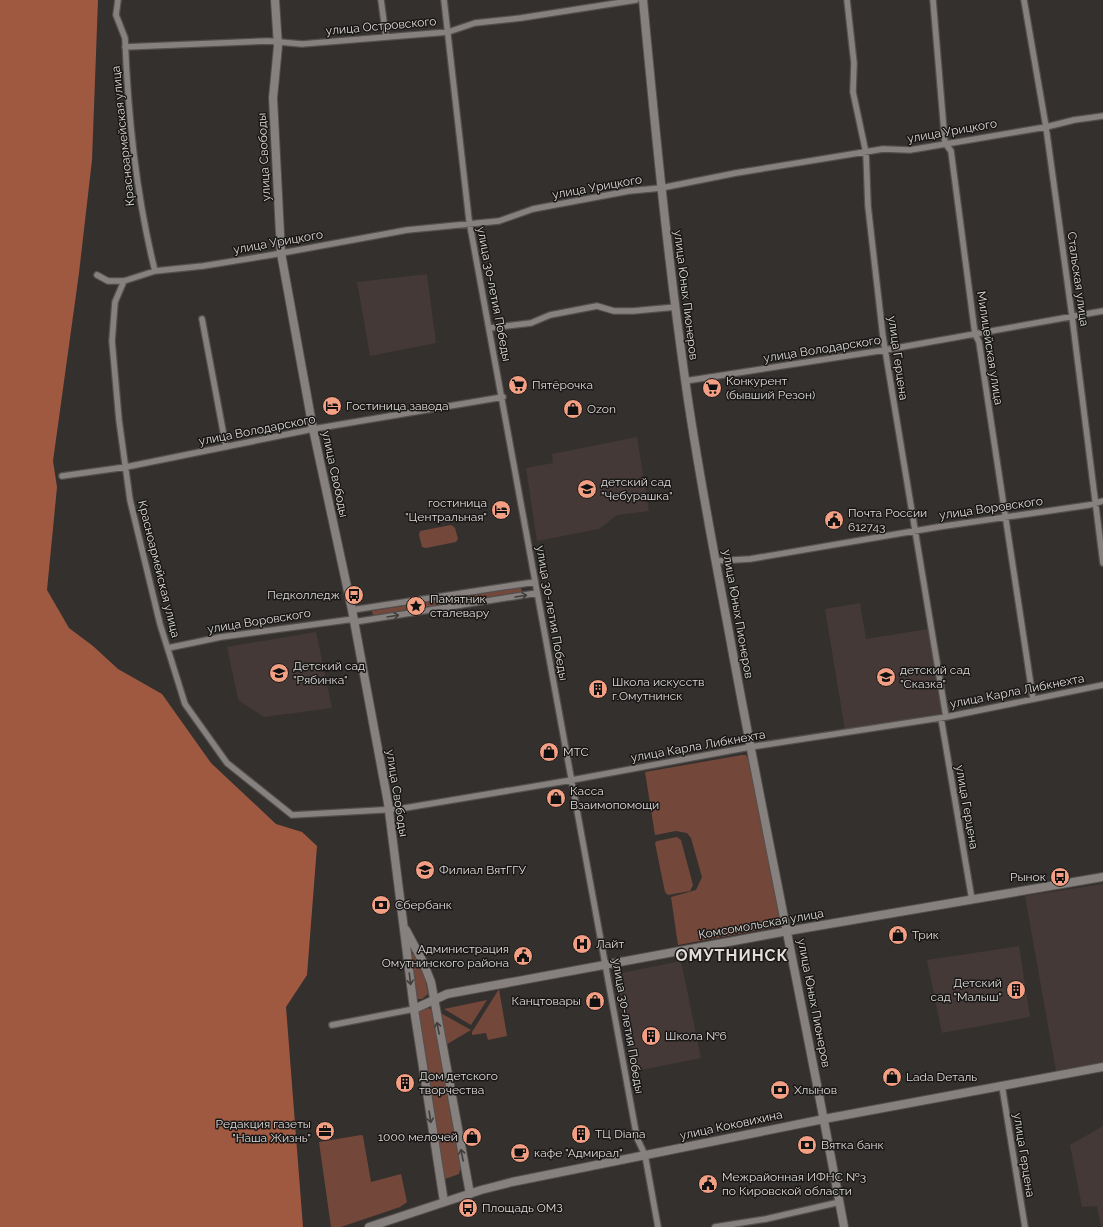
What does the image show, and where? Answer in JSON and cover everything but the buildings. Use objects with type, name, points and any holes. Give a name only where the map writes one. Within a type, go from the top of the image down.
[{"type":"main road","name":"улица Свободы","points":[[274,0],[277,41],[273,98],[281,253],[313,429],[354,620],[389,810],[414,1009],[444,1202]]},
{"type":"main road","name":"улица Юных Пионеров","points":[[643,0],[661,188],[685,381],[750,747],[788,931],[844,1227]]},
{"type":"main road","name":"Комсомольская улица","points":[[414,1009],[447,994],[788,931],[1103,877]]},
{"type":"main road","name":"улица Свободы","points":[[404,926],[428,973],[470,1194]]},
{"type":"main road","name":"улица Коковихина","points":[[369,1227],[444,1202],[512,1182],[824,1118],[1103,1067]]},
{"type":"street","name":"Красноармейская улица","points":[[118,0],[116,15],[123,31],[125,47],[137,185],[146,235],[155,271]]},
{"type":"street","points":[[381,0],[386,37]]},
{"type":"street","name":"улица 30-летия Победы","points":[[444,0],[470,222],[637,1138],[645,1155],[658,1227]]},
{"type":"street","name":"улица Островского","points":[[125,47],[277,41],[302,44],[448,32],[475,23],[521,18],[636,0]]},
{"type":"street","name":"улица Герцена","points":[[846,0],[854,63],[853,92],[866,153],[868,206],[885,350],[972,900]]},
{"type":"street","name":"Милицейская улица","points":[[933,0],[945,143],[951,151],[975,334],[979,342],[1004,517],[1033,699]]},
{"type":"street","name":"Стальская улица","points":[[1024,0],[1046,127],[1072,316],[1103,563]]},
{"type":"street","name":"улица Урицкого","points":[[97,275],[108,281],[124,281],[155,271],[203,266],[365,237],[470,222],[506,219],[533,209],[629,191],[661,188],[736,173],[883,150],[910,150],[1103,116]]},
{"type":"street","name":"Красноармейская улица","points":[[124,281],[115,302],[112,341],[118,420],[130,500],[184,704],[212,745],[231,766],[295,816]]},
{"type":"street","points":[[490,328],[531,323],[550,315],[597,306],[614,311],[633,312],[676,307]]},
{"type":"street","name":"улица Володарского","points":[[685,381],[885,350],[1103,311]]},
{"type":"street","points":[[202,319],[226,447]]},
{"type":"street","name":"улица Володарского","points":[[62,476],[126,467],[313,429],[503,397]]},
{"type":"street","name":"улица Воровского","points":[[716,561],[750,559],[914,530],[1095,504],[1103,501]]},
{"type":"street","points":[[352,610],[535,582]]},
{"type":"street","name":"улица Воровского","points":[[168,648],[243,634],[354,620],[537,593]]},
{"type":"street","name":"улица Карла Либкнехта","points":[[295,816],[389,810],[572,780],[750,747],[943,717],[1103,685]]},
{"type":"street","name":"Комсомольская улица","points":[[332,1025],[414,1009]]},
{"type":"street","name":"улица Герцена","points":[[1002,1086],[1025,1227]]},
{"type":"street","points":[[715,1227],[766,1220],[840,1202]]},
{"type":"shaded area","points":[[0,0],[98,0],[92,160],[79,273],[53,461],[57,487],[47,590],[69,628],[93,646],[118,669],[162,694],[211,763],[276,824],[302,832],[317,846],[307,975],[286,1007],[303,1227],[0,1227]]},
{"type":"shaded area","points":[[427,274],[436,343],[370,356],[357,282]]},
{"type":"shaded area","name":"детский сад \"Чебурашка\"","points":[[637,437],[649,511],[617,515],[599,529],[537,541],[526,468],[553,463],[552,454]]},
{"type":"shaded area","points":[[451,525],[455,528],[458,539],[456,542],[426,548],[422,547],[419,535],[420,531]]},
{"type":"shaded area","points":[[521,587],[522,593],[373,616],[372,611]]},
{"type":"shaded area","name":"детский сад \"Сказка\"","points":[[860,603],[866,639],[928,629],[942,715],[845,730],[825,609]]},
{"type":"shaded area","name":"Детский сад \"Рябинка\"","points":[[316,632],[332,708],[264,717],[238,699],[227,647]]},
{"type":"shaded area","points":[[746,755],[749,760],[780,920],[776,927],[678,945],[671,897],[696,890],[702,877],[691,838],[687,833],[676,831],[655,835],[645,772]]},
{"type":"shaded area","points":[[677,837],[681,840],[693,885],[690,891],[668,895],[665,892],[655,843],[657,841]]},
{"type":"shaded area","points":[[1103,884],[1103,1063],[1056,1071],[1025,896]]},
{"type":"shaded area","points":[[1019,946],[1030,1017],[942,1033],[927,960]]},
{"type":"shaded area","points":[[411,953],[414,954],[425,977],[428,994],[422,999],[415,999]]},
{"type":"shaded area","points":[[681,961],[701,1058],[636,1071],[616,974]]},
{"type":"shaded area","points":[[499,989],[507,1036],[488,1040],[486,1033],[472,1035],[472,1032]]},
{"type":"shaded area","points":[[487,1000],[471,1025],[444,1009]]},
{"type":"shaded area","points":[[429,1008],[433,1011],[461,1166],[459,1174],[445,1179],[416,1012]]},
{"type":"shaded area","points":[[437,1011],[471,1030],[444,1046]]},
{"type":"shaded area","points":[[1103,1126],[1103,1227],[1101,1227],[1097,1206],[1082,1207],[1070,1145]]},
{"type":"shaded area","points":[[361,1135],[363,1136],[371,1182],[401,1174],[407,1202],[400,1207],[341,1227],[331,1227],[319,1142]]},
{"type":"place","name":"Пятёрочка","points":[[518,385]]},
{"type":"place","name":"Конкурент (бывший Резон)","points":[[712,388]]},
{"type":"place","name":"Гостиница завода","points":[[332,406]]},
{"type":"place","name":"Ozon","points":[[573,409]]},
{"type":"place","name":"детский сад \"Чебурашка\"","points":[[587,489]]},
{"type":"place","name":"гостиница \"Центральная\"","points":[[501,510]]},
{"type":"place","name":"Почта России 612743","points":[[834,520]]},
{"type":"place","name":"Педколледж","points":[[354,595]]},
{"type":"place","name":"Памятник сталевару","points":[[416,606]]},
{"type":"place","name":"Детский сад \"Рябинка\"","points":[[279,673]]},
{"type":"place","name":"детский сад \"Сказка\"","points":[[886,677]]},
{"type":"place","name":"Школа искусств г.Омутнинск","points":[[598,689]]},
{"type":"place","name":"МТС","points":[[549,752]]},
{"type":"place","name":"Касса Взаимопомощи","points":[[556,798]]},
{"type":"place","name":"Филиал ВятГГУ","points":[[425,870]]},
{"type":"place","name":"Рынок","points":[[1060,877]]},
{"type":"place","name":"Сбербанк","points":[[381,905]]},
{"type":"place","name":"Трик","points":[[898,935]]},
{"type":"place","name":"Лайт","points":[[582,944]]},
{"type":"place","name":"Администрация Омутнинского района","points":[[523,956]]},
{"type":"place","name":"Детский сад \"Малыш\"","points":[[1016,990]]},
{"type":"place","name":"Канцтовары","points":[[595,1001]]},
{"type":"place","name":"Школа №6","points":[[651,1036]]},
{"type":"place","name":"Lada Dеталь","points":[[892,1077]]},
{"type":"place","name":"Дом детского творчества","points":[[405,1083]]},
{"type":"place","name":"Хлынов","points":[[780,1090]]},
{"type":"place","name":"Редакция газеты \"Наша Жизнь\"","points":[[325,1131]]},
{"type":"place","name":"ТЦ Diana","points":[[581,1134]]},
{"type":"place","name":"1000 мелочей","points":[[472,1137]]},
{"type":"place","name":"Вятка банк","points":[[807,1145]]},
{"type":"place","name":"кафе \"Адмирал\"","points":[[520,1153]]},
{"type":"place","name":"Межрайонная ИФНС №3 по Кировской области","points":[[708,1184]]},
{"type":"place","name":"Площадь ОМЗ","points":[[468,1208]]},
{"type":"district","name":"ОМУТНИНСК","points":[[732,955]]}]
